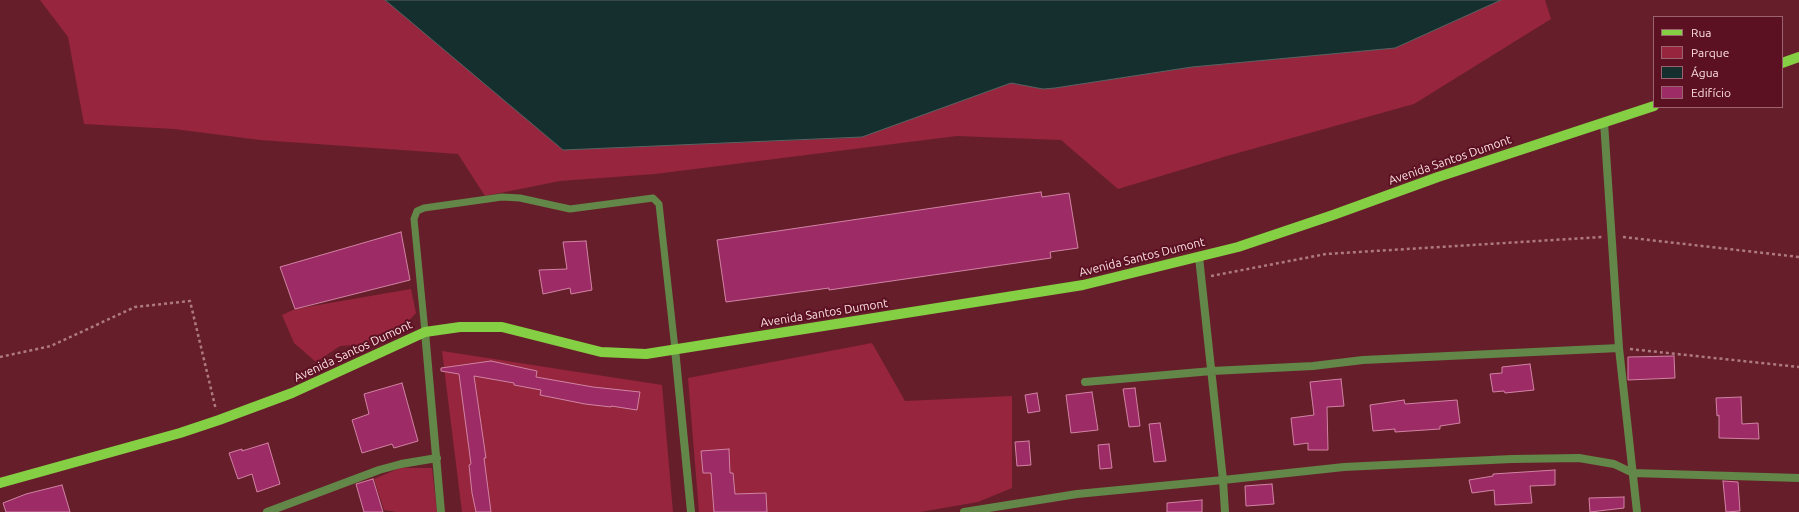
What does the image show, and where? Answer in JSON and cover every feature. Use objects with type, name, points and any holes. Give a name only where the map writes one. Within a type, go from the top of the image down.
[{"type":"main road","points":[[1783,63],[1799,57]]},
{"type":"main road","name":"Avenida Santos Dumont","points":[[0,482],[180,433],[219,420],[292,393],[424,332],[460,327],[502,327],[601,352],[646,354],[1083,285],[1199,257],[1258,240],[1438,177],[1653,106]]},
{"type":"street","points":[[1604,122],[1619,348],[1637,512]]},
{"type":"street","points":[[1199,257],[1212,371],[1225,512]]},
{"type":"street","points":[[424,332],[441,512]]},
{"type":"street","points":[[1085,382],[1212,371],[1312,366],[1363,360],[1619,348]]},
{"type":"street","points":[[676,349],[691,512]]},
{"type":"street","points":[[267,512],[379,470],[401,464],[437,458]]},
{"type":"street","points":[[964,512],[1077,494],[1344,467],[1512,459],[1579,458],[1614,464],[1633,472],[1799,478]]},
{"type":"lane","points":[[424,332],[414,219],[416,211],[424,208],[502,197],[520,198],[570,210],[653,198],[659,204],[676,349]]},
{"type":"path","points":[[1202,278],[1326,254],[1612,236],[1799,257]]},
{"type":"path","points":[[0,357],[51,346],[135,308],[190,301],[219,420]]},
{"type":"path","points":[[1619,348],[1799,367]]},
{"type":"green space","points":[[40,0],[385,0],[563,150],[862,137],[1011,83],[1043,89],[1055,88],[1192,67],[1395,48],[1501,0],[1545,0],[1551,19],[1414,104],[1227,156],[1118,189],[1061,140],[957,136],[655,174],[560,181],[485,196],[458,154],[260,140],[174,129],[84,124],[68,37]]},
{"type":"green space","points":[[411,289],[416,313],[406,324],[368,344],[340,346],[316,362],[294,343],[282,315],[295,309]]},
{"type":"green space","points":[[872,343],[905,401],[1012,396],[1012,488],[978,502],[920,512],[699,512],[688,378]]},
{"type":"green space","points":[[442,351],[662,385],[673,512],[462,512]]},
{"type":"green space","points":[[400,468],[432,468],[437,512],[396,512],[384,510],[374,479]]},
{"type":"water","points":[[385,0],[1501,0],[1395,48],[1192,67],[1055,88],[1043,89],[1011,83],[862,137],[563,150]]},
{"type":"building","points":[[1041,192],[1042,197],[1069,193],[1078,248],[1050,252],[1051,258],[829,290],[829,288],[726,302],[717,240]]},
{"type":"building","points":[[401,232],[410,280],[295,309],[280,267]]},
{"type":"building","points":[[586,241],[592,290],[571,294],[570,288],[543,294],[539,270],[567,269],[563,242]]},
{"type":"building","points":[[1674,356],[1675,378],[1628,380],[1628,357]]},
{"type":"building","points":[[491,361],[537,371],[536,377],[593,387],[640,392],[637,410],[585,404],[540,395],[541,390],[514,385],[514,383],[474,376],[486,458],[484,458],[491,512],[476,512],[472,493],[469,465],[471,464],[459,374],[441,371],[441,368]]},
{"type":"building","points":[[1530,364],[1534,390],[1505,393],[1504,391],[1493,392],[1490,374],[1502,373],[1502,367]]},
{"type":"building","points":[[1341,379],[1344,406],[1327,407],[1328,450],[1308,450],[1308,443],[1294,445],[1291,418],[1314,415],[1310,382]]},
{"type":"building","points":[[402,383],[418,441],[394,448],[392,444],[362,453],[352,420],[369,414],[364,394]]},
{"type":"building","points":[[1135,388],[1140,426],[1129,427],[1123,389]]},
{"type":"building","points":[[1092,392],[1098,430],[1071,433],[1066,395]]},
{"type":"building","points":[[1037,393],[1040,411],[1028,413],[1025,395]]},
{"type":"building","points":[[1741,397],[1742,424],[1758,423],[1759,439],[1719,438],[1719,415],[1717,416],[1716,398]]},
{"type":"building","points":[[1404,400],[1405,404],[1457,400],[1460,423],[1440,426],[1440,429],[1395,432],[1395,429],[1373,431],[1370,405]]},
{"type":"building","points":[[1160,423],[1166,461],[1154,462],[1149,424]]},
{"type":"building","points":[[1029,441],[1031,465],[1017,466],[1015,442]]},
{"type":"building","points":[[268,443],[280,484],[257,492],[252,474],[238,479],[229,453],[242,449],[242,451]]},
{"type":"building","points":[[1109,444],[1112,468],[1100,469],[1098,445]]},
{"type":"building","points":[[729,449],[730,473],[733,473],[735,494],[766,493],[767,512],[714,512],[711,473],[703,473],[701,451]]},
{"type":"building","points":[[1555,470],[1555,485],[1530,486],[1532,503],[1495,505],[1494,490],[1472,493],[1469,480],[1493,476],[1493,474]]},
{"type":"building","points":[[373,479],[383,512],[364,512],[356,484]]},
{"type":"building","points":[[1723,481],[1738,482],[1740,511],[1726,512]]},
{"type":"building","points":[[1272,484],[1274,504],[1246,506],[1245,486]]},
{"type":"building","points":[[62,485],[70,512],[6,512],[3,503],[26,494]]},
{"type":"building","points":[[1624,497],[1624,508],[1590,512],[1589,498]]},
{"type":"building","points":[[1202,500],[1202,512],[1167,512],[1167,503]]}]
